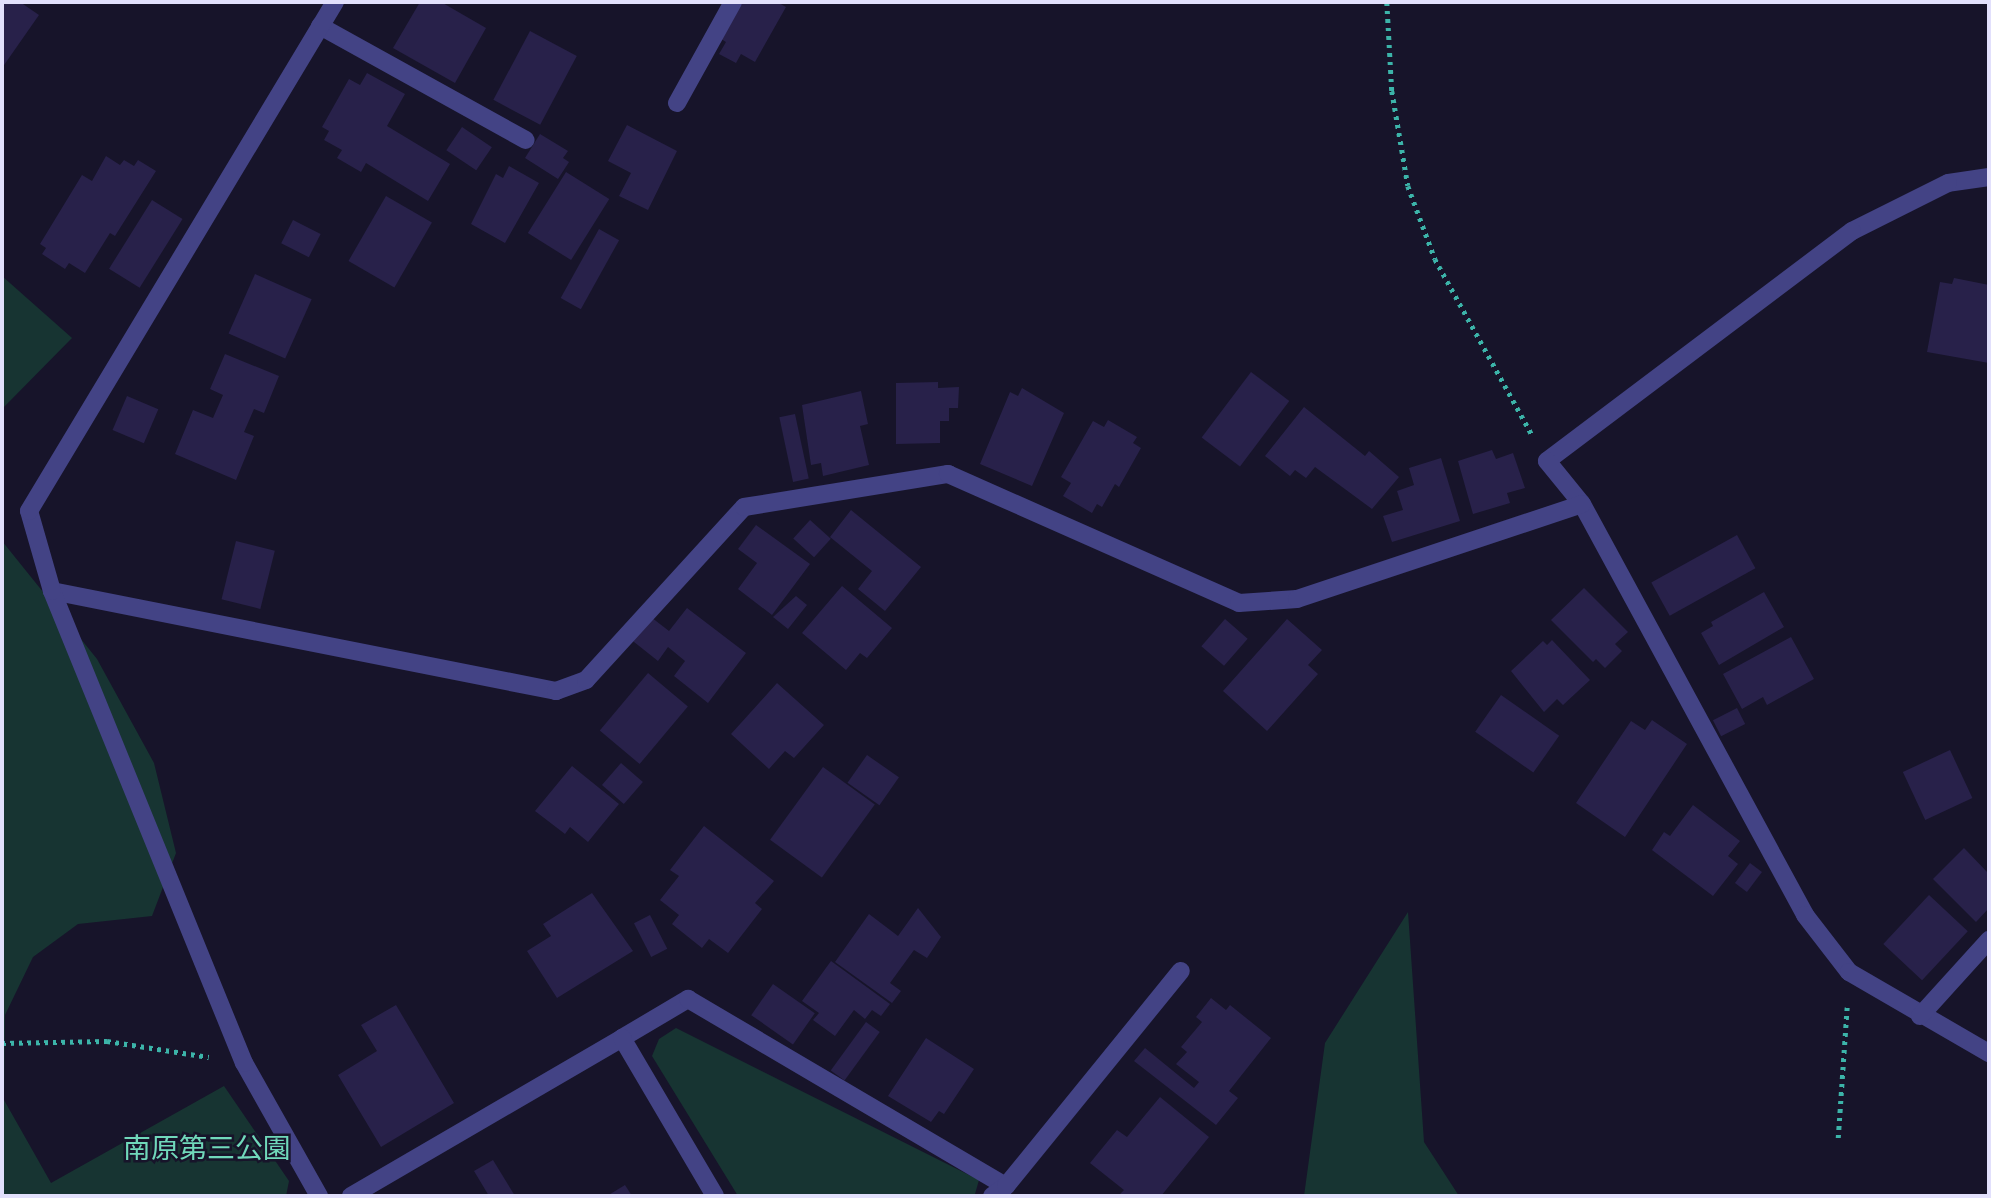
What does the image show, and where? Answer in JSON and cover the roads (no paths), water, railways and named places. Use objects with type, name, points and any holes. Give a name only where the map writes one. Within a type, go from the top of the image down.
[{"type":"street","points":[[319,1196],[244,1063],[52,591],[29,511],[335,2]]},
{"type":"street","points":[[677,103],[733,2]]},
{"type":"street","points":[[320,26],[526,140]]},
{"type":"street","points":[[1989,177],[1948,183],[1852,231],[1547,461],[1582,504],[1805,915],[1849,972],[1920,1016],[1989,1053]]},
{"type":"street","points":[[52,591],[556,691],[586,680],[744,507],[948,474],[1239,603],[1297,599],[1582,504]]},
{"type":"street","points":[[1920,1016],[1989,940]]},
{"type":"street","points":[[351,1196],[688,999],[999,1191],[1181,971]]},
{"type":"street","points":[[622,1038],[715,1196]]},
{"type":"park label","name":"南原第三公園","points":[[207,1149]]}]
